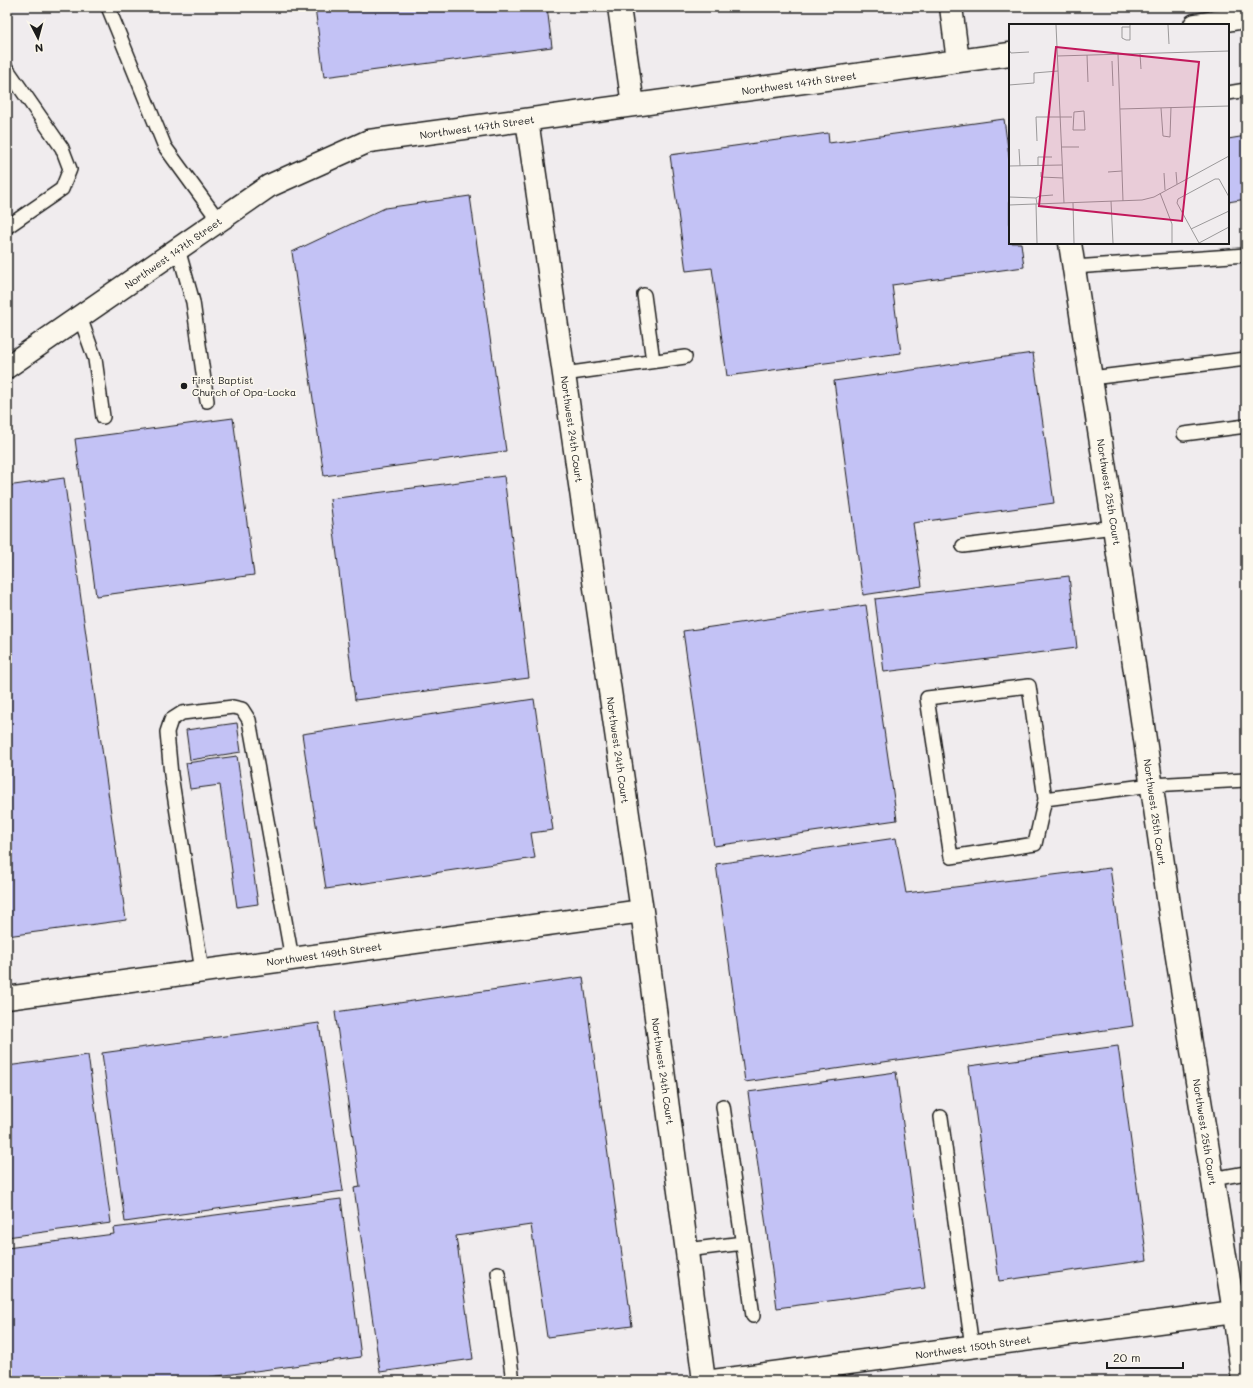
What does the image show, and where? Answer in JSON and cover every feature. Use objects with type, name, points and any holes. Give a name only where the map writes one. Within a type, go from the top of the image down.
[{"type":"street","points":[[618,7],[633,105]]},
{"type":"street","points":[[951,7],[958,61]]},
{"type":"street","points":[[1201,24],[1246,17]]},
{"type":"street","name":"Northwest 147th Street","points":[[7,367],[269,186],[369,141],[1009,54]]},
{"type":"street","name":"Northwest 24th Court","points":[[527,120],[642,911],[704,1381]]},
{"type":"street","name":"Northwest 25th Court","points":[[1070,244],[1114,527],[1151,785],[1234,1312],[1243,1381]]},
{"type":"street","name":"Northwest 149th Street","points":[[7,998],[642,911]]},
{"type":"street","name":"Northwest 150th Street","points":[[713,1381],[1234,1312]]},
{"type":"lane","points":[[108,7],[166,147],[219,221]]},
{"type":"lane","points":[[7,69],[62,148],[70,169],[62,189],[7,227]]},
{"type":"lane","points":[[1229,93],[1246,90]]},
{"type":"lane","points":[[178,249],[193,302],[207,401]]},
{"type":"lane","points":[[1074,267],[1246,255]]},
{"type":"lane","points":[[644,295],[653,361]]},
{"type":"lane","points":[[80,316],[95,359],[103,417]]},
{"type":"lane","points":[[564,374],[685,357]]},
{"type":"lane","points":[[1091,378],[1246,359]]},
{"type":"lane","points":[[1184,434],[1246,426]]},
{"type":"lane","points":[[963,546],[1114,527]]},
{"type":"lane","points":[[1029,686],[1045,799],[1035,844],[951,857],[927,698],[1029,686]]},
{"type":"lane","points":[[202,971],[171,774],[167,732],[171,720],[182,713],[234,707],[242,709],[250,720],[292,959]]},
{"type":"lane","points":[[1045,799],[1151,785],[1246,780]]},
{"type":"lane","points":[[723,1106],[753,1316]]},
{"type":"lane","points":[[941,1117],[972,1347]]},
{"type":"lane","points":[[1212,1179],[1246,1173]]},
{"type":"lane","points":[[687,1250],[743,1243]]},
{"type":"lane","points":[[498,1273],[513,1381]]},
{"type":"building","points":[[315,7],[547,7],[552,47],[324,77]]},
{"type":"building","points":[[1004,119],[1009,156],[1009,244],[1021,244],[1024,267],[892,285],[901,353],[727,376],[712,268],[686,271],[670,155],[828,133],[829,143]]},
{"type":"building","points":[[1246,136],[1246,199],[1229,202],[1229,139]]},
{"type":"building","points":[[470,196],[506,451],[324,476],[292,252],[385,208]]},
{"type":"building","points":[[1033,353],[1054,503],[913,523],[922,586],[863,595],[834,381]]},
{"type":"building","points":[[233,418],[254,575],[96,596],[75,439]]},
{"type":"building","points":[[504,476],[529,678],[355,700],[330,499]]},
{"type":"building","points":[[64,478],[126,920],[7,936],[7,486]]},
{"type":"building","points":[[1069,576],[1077,648],[884,672],[875,599]]},
{"type":"building","points":[[866,605],[897,820],[714,846],[683,631]]},
{"type":"building","points":[[534,699],[553,830],[531,833],[535,858],[326,889],[302,734]]},
{"type":"building","points":[[237,723],[241,752],[190,760],[186,730]]},
{"type":"building","points":[[237,756],[258,904],[237,907],[220,785],[190,789],[186,763]]},
{"type":"building","points":[[1241,799],[1246,799],[1246,836]]},
{"type":"building","points":[[896,838],[906,893],[1110,868],[1133,1026],[745,1082],[716,864]]},
{"type":"building","points":[[583,977],[632,1326],[547,1337],[531,1225],[456,1236],[473,1359],[380,1372],[354,1188],[360,1187],[335,1012]]},
{"type":"building","points":[[319,1023],[343,1191],[125,1222],[102,1053]]},
{"type":"building","points":[[1118,1046],[1147,1260],[999,1281],[969,1066]]},
{"type":"building","points":[[88,1055],[111,1223],[7,1237],[7,1066]]},
{"type":"building","points":[[896,1072],[925,1288],[777,1308],[748,1092]]},
{"type":"building","points":[[341,1199],[361,1357],[210,1377],[211,1381],[7,1381],[7,1248],[114,1234],[113,1228]]},
{"type":"place","name":"First Baptist Church of Opa-Locka","points":[[184,386]]}]
